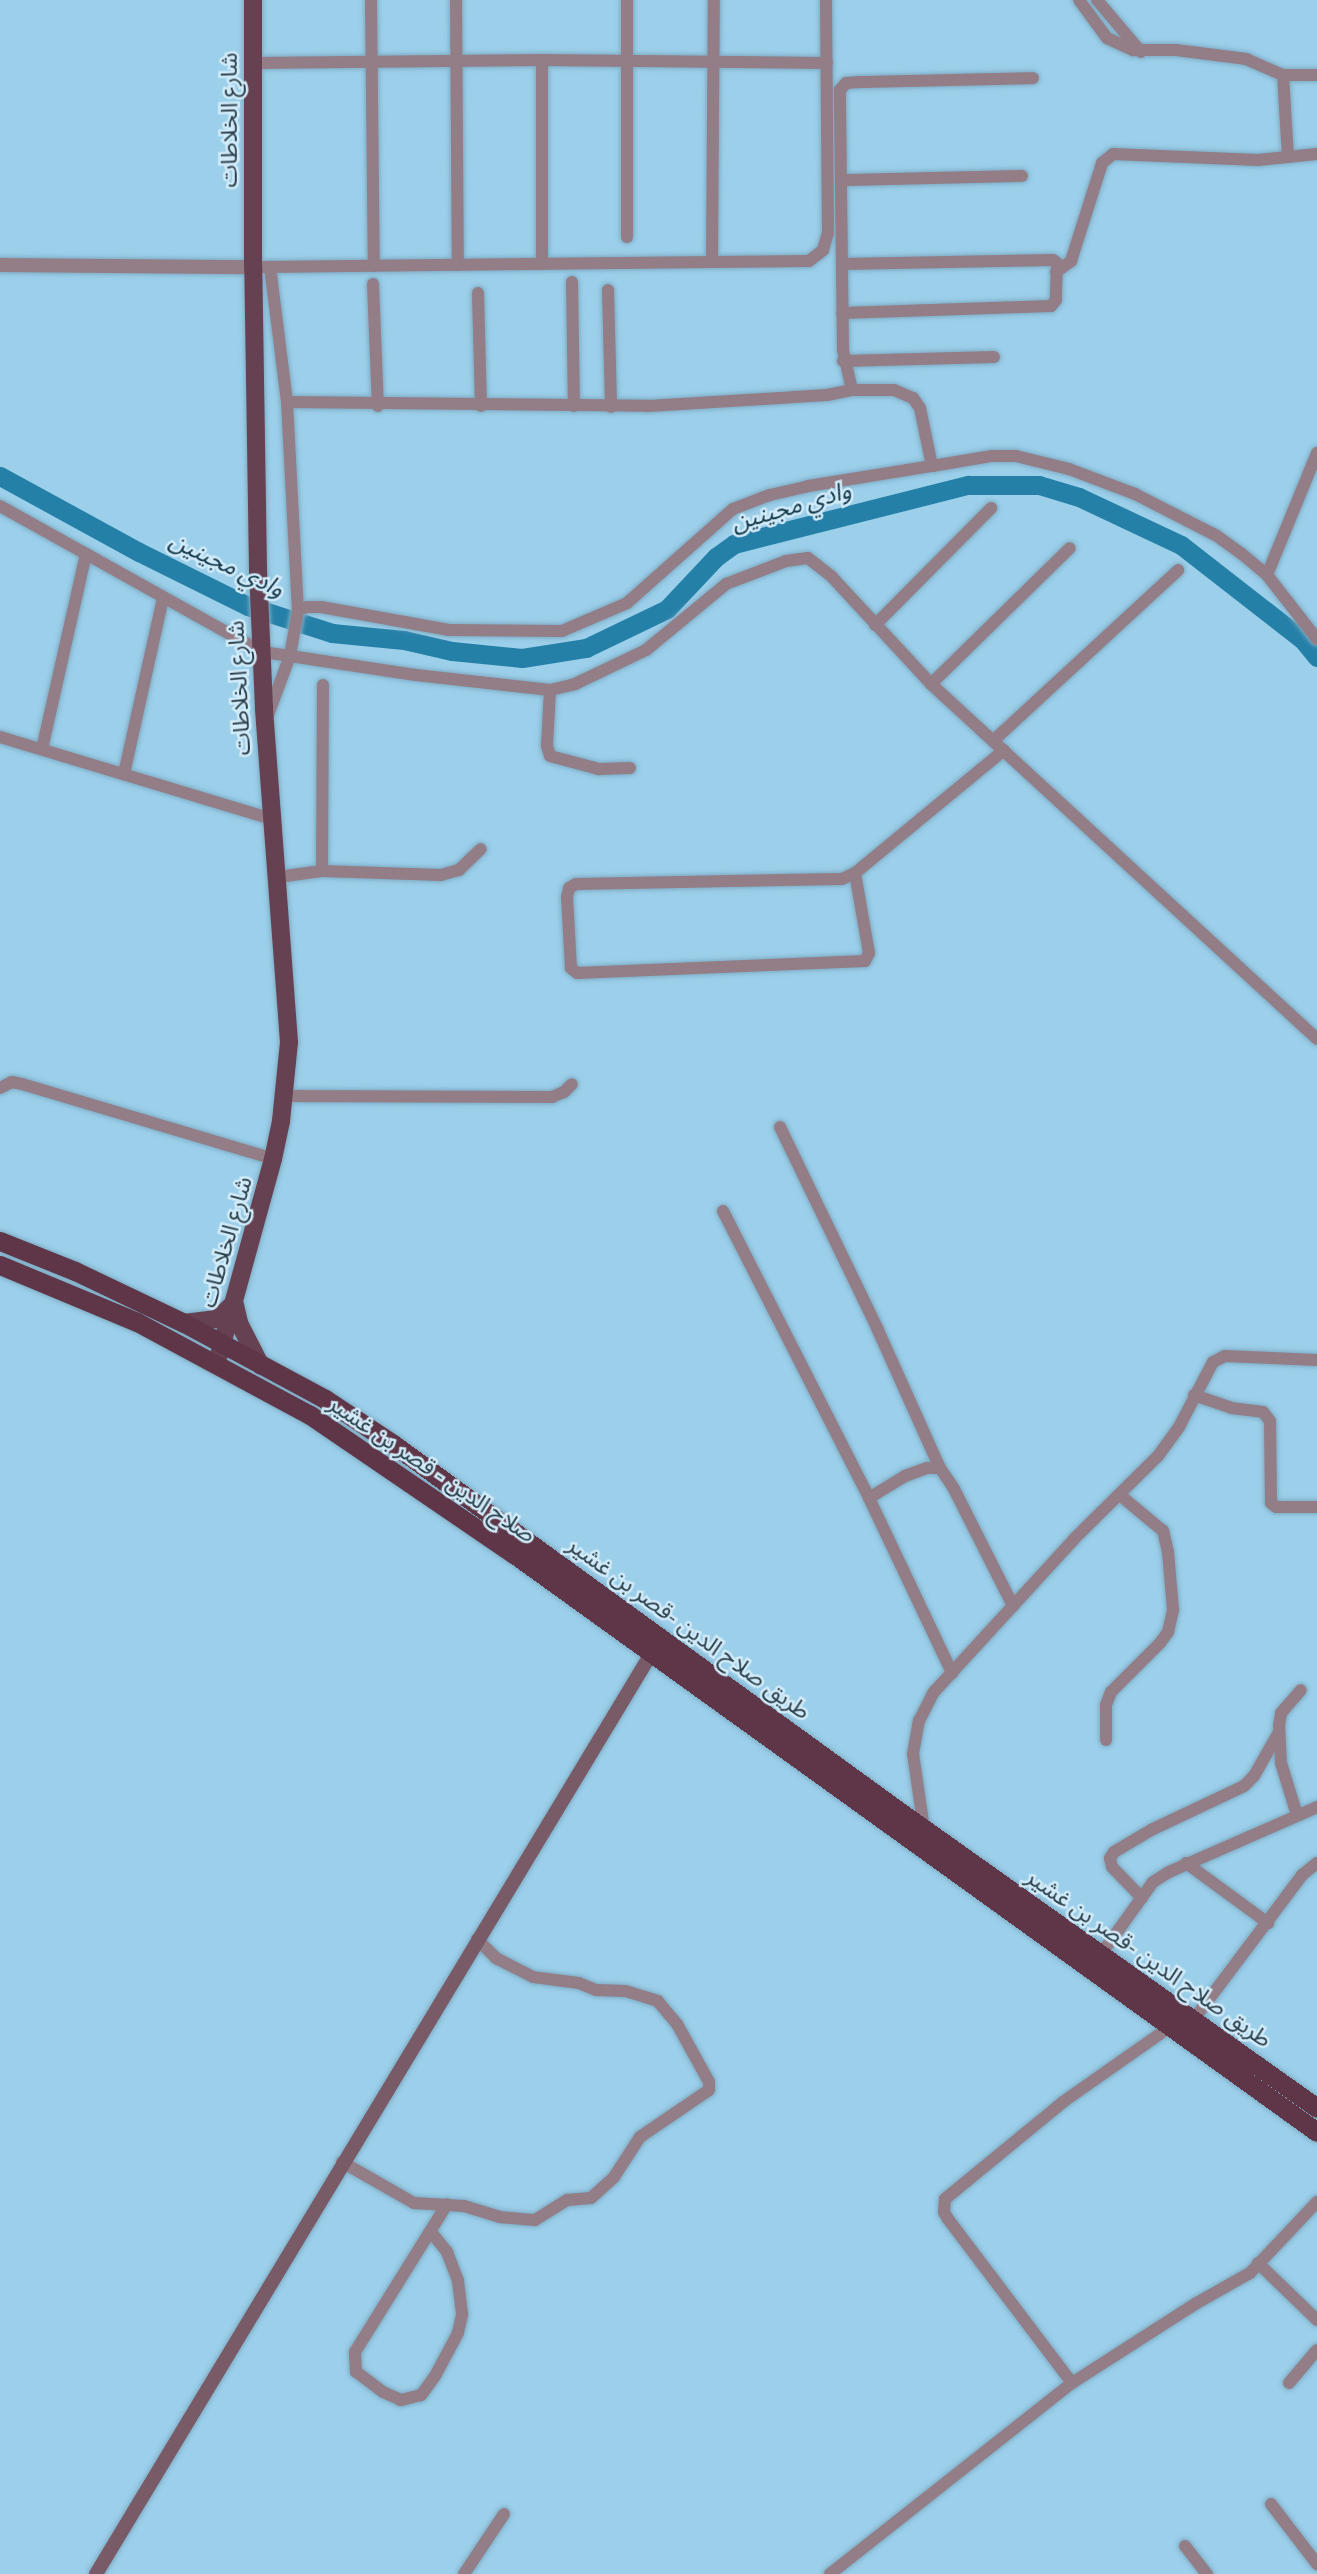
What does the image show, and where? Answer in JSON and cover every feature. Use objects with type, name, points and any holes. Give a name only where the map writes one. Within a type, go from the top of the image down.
[{"type":"highway","name":"طريق صلاح الدين -قصر بن غشير","points":[[0,1241],[75,1271],[184,1323],[325,1399],[425,1466],[925,1829],[1317,2108]]},
{"type":"highway","name":"صلاح الدين - قصر بن غشير","points":[[0,1265],[137,1322],[310,1415],[514,1554],[1317,2132]]},
{"type":"highway","points":[[310,1415],[325,1399]]},
{"type":"main road","name":"شارع الخلاطات","points":[[217,1363],[274,1159],[289,1042],[265,722],[258,569],[262,267],[253,0]]},
{"type":"main road","points":[[184,1323],[217,1319],[234,1302]]},
{"type":"main road","points":[[234,1302],[239,1323],[261,1366]]},
{"type":"main road","points":[[96,2574],[342,2162],[651,1654]]},
{"type":"street","points":[[371,0],[374,266]]},
{"type":"street","points":[[456,0],[458,265]]},
{"type":"street","points":[[627,0],[627,237]]},
{"type":"street","points":[[712,262],[714,0]]},
{"type":"street","points":[[0,265],[262,267],[809,261],[823,250],[829,226],[826,0]]},
{"type":"street","points":[[1079,0],[1107,38],[1141,51],[1176,50],[1246,59],[1283,75],[1317,75]]},
{"type":"street","points":[[1097,0],[1141,51]]},
{"type":"street","points":[[254,63],[542,60],[827,63]]},
{"type":"street","points":[[542,60],[542,264]]},
{"type":"street","points":[[1283,75],[1288,157]]},
{"type":"street","points":[[852,390],[844,361],[842,313],[843,180],[840,94],[846,83],[1033,78]]},
{"type":"street","points":[[1056,272],[1072,261],[1106,156],[1118,153],[1245,160],[1317,154]]},
{"type":"street","points":[[843,180],[1022,176]]},
{"type":"street","points":[[842,264],[1053,260],[1057,263],[1056,300],[1051,306],[842,313]]},
{"type":"street","points":[[262,267],[287,402],[298,610],[290,656],[265,722]]},
{"type":"street","points":[[572,282],[574,406]]},
{"type":"street","points":[[373,284],[378,406]]},
{"type":"street","points":[[608,290],[611,407]]},
{"type":"street","points":[[478,293],[481,406]]},
{"type":"street","points":[[844,361],[994,357]]},
{"type":"street","points":[[287,402],[378,406],[611,407],[682,405],[886,389],[912,398],[924,419],[932,466]]},
{"type":"street","points":[[1267,575],[1317,453]]},
{"type":"street","points":[[298,610],[321,607],[449,630],[562,631],[627,604],[733,509],[808,485],[992,456],[1016,456],[1069,469],[1135,494],[1217,537],[1267,575],[1317,639]]},
{"type":"street","points":[[0,508],[261,652],[416,675],[550,690],[604,673],[646,650],[726,584],[801,558],[816,562],[931,684],[1317,1039]]},
{"type":"street","points":[[876,625],[991,508]]},
{"type":"street","points":[[931,684],[1070,548]]},
{"type":"street","points":[[42,749],[86,554]]},
{"type":"street","points":[[993,741],[1178,570]]},
{"type":"street","points":[[124,774],[163,598]]},
{"type":"street","points":[[322,871],[323,685]]},
{"type":"street","points":[[550,690],[547,746],[550,756],[599,769],[631,768]]},
{"type":"street","points":[[0,737],[272,819]]},
{"type":"street","points":[[855,873],[869,953],[868,958],[859,962],[577,973],[571,968],[567,897],[569,888],[576,884],[837,880],[855,873],[1003,750]]},
{"type":"street","points":[[278,877],[322,871],[441,875],[459,870],[481,849]]},
{"type":"street","points":[[0,1088],[12,1082],[22,1084],[274,1159]]},
{"type":"street","points":[[284,1096],[552,1097],[564,1093],[572,1084]]},
{"type":"street","points":[[780,1127],[877,1328],[940,1468],[954,1489],[1013,1606]]},
{"type":"street","points":[[723,1211],[869,1498],[952,1673]]},
{"type":"street","points":[[925,1829],[913,1754],[915,1735],[934,1692],[1172,1437],[1209,1367],[1225,1356],[1317,1360]]},
{"type":"street","points":[[1194,1395],[1231,1408],[1264,1412],[1270,1421],[1270,1503],[1276,1507],[1317,1507]]},
{"type":"street","points":[[869,1498],[905,1476],[927,1468],[940,1468]]},
{"type":"street","points":[[1106,1740],[1106,1705],[1111,1692],[1160,1643],[1168,1632],[1173,1610],[1168,1552],[1163,1531],[1120,1495]]},
{"type":"street","points":[[1297,1815],[1281,1763],[1279,1732],[1281,1713],[1301,1690]]},
{"type":"street","points":[[1142,1898],[1112,1867],[1110,1858],[1114,1852],[1151,1830],[1244,1786],[1254,1776],[1279,1732]]},
{"type":"street","points":[[1102,1953],[1153,1882],[1186,1863],[1317,1807]]},
{"type":"street","points":[[1186,1863],[1268,1923]]},
{"type":"street","points":[[1194,2019],[1303,1875],[1317,1863]]},
{"type":"street","points":[[342,2162],[405,2200],[447,2204],[523,2221],[535,2220],[568,2200],[590,2198],[614,2176],[640,2137],[709,2090],[709,2082],[682,2034],[658,2001],[625,1991],[596,1990],[579,1983],[533,1977],[496,1958],[477,1939]]},
{"type":"street","points":[[1072,2383],[948,2219],[944,2212],[945,2199],[1063,2102],[1171,2026]]},
{"type":"street","points":[[830,2574],[1072,2383],[1195,2304],[1250,2273],[1317,2202]]},
{"type":"street","points":[[430,2232],[447,2252],[458,2281],[462,2315],[458,2333],[435,2376],[421,2395],[401,2400],[383,2392],[356,2372],[355,2352],[447,2204]]},
{"type":"street","points":[[1258,2263],[1317,2320]]},
{"type":"street","points":[[1289,2383],[1317,2350]]},
{"type":"street","points":[[1271,2504],[1317,2564]]},
{"type":"street","points":[[464,2574],[504,2514]]},
{"type":"street","points":[[1185,2546],[1207,2574]]},
{"type":"waterway","name":"وادي مجينين","points":[[0,476],[139,552],[248,606],[332,633],[404,640],[452,651],[522,658],[586,648],[667,609],[716,557],[734,544],[968,485],[1039,485],[1079,497],[1181,545],[1303,640],[1317,657]]}]
